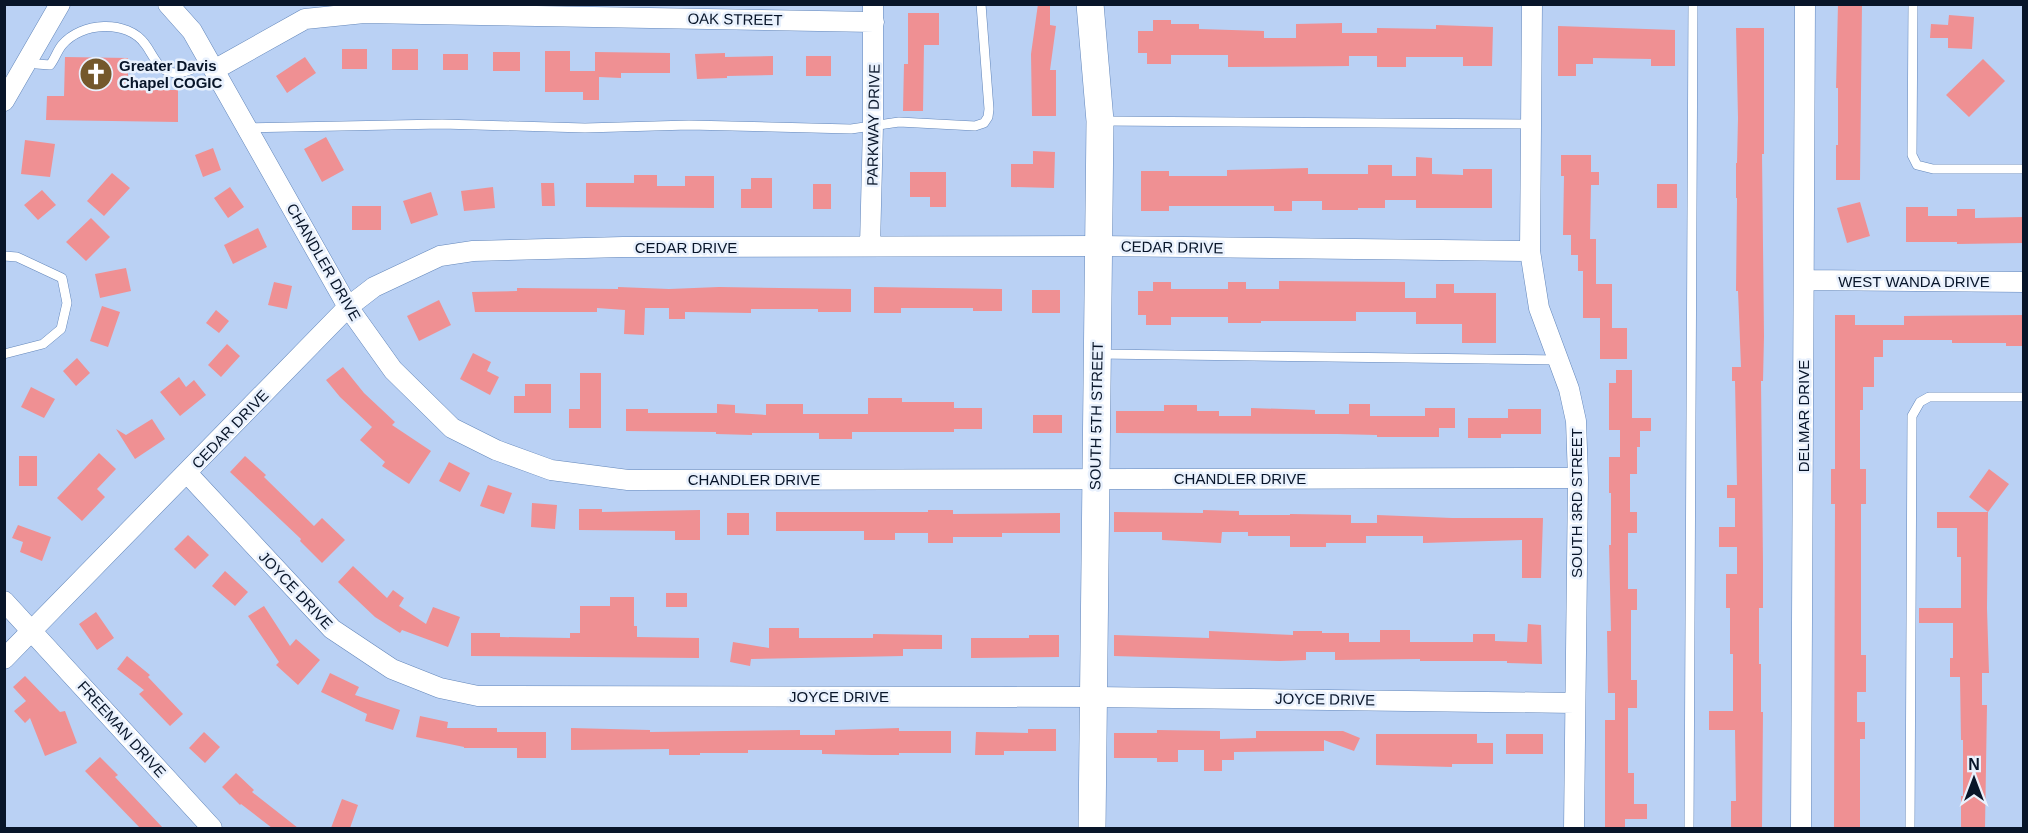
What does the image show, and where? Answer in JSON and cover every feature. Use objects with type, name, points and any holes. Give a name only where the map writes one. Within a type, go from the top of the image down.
[{"type":"street","points":[[4,101],[60,4]]},
{"type":"street","name":"CHANDLER DRIVE","points":[[168,4],[192,32],[348,307],[393,370],[453,428],[496,450],[550,470],[628,480],[1578,478]]},
{"type":"street","name":"SOUTH 5TH STREET","points":[[1090,4],[1100,121],[1092,828]]},
{"type":"street","name":"SOUTH 3RD STREET","points":[[1532,4],[1530,251],[1539,308],[1569,389],[1576,421],[1578,478],[1574,828]]},
{"type":"street","name":"DELMAR DRIVE","points":[[1801,828],[1805,4]]},
{"type":"street","name":"OAK STREET","points":[[211,65],[305,19],[364,13],[874,13]]},
{"type":"street","name":"PARKWAY DRIVE","points":[[870,246],[874,13]]},
{"type":"street","name":"CEDAR DRIVE","points":[[4,659],[348,307],[374,287],[440,256],[473,251],[623,247],[1098,246],[1530,251]]},
{"type":"street","name":"WEST WANDA DRIVE","points":[[1804,280],[2024,282]]},
{"type":"street","name":"JOYCE DRIVE","points":[[187,473],[332,629],[392,669],[440,688],[478,696],[1094,697],[1575,703]]},
{"type":"street","name":"FREEMAN DRIVE","points":[[4,601],[212,828]]},
{"type":"lane","points":[[247,128],[442,124],[585,128],[689,125],[850,129],[899,122],[975,126],[984,123],[989,109],[981,4]]},
{"type":"lane","points":[[1689,828],[1692,4]]},
{"type":"lane","points":[[1913,4],[1912,155],[1917,165],[1933,169],[2024,169]]},
{"type":"lane","points":[[29,57],[37,64],[50,65],[68,39],[86,30],[103,27],[123,28],[138,36],[160,67],[171,72],[211,65]]},
{"type":"lane","points":[[1100,121],[1531,124]]},
{"type":"lane","points":[[4,256],[17,257],[62,278],[67,303],[61,329],[43,344],[4,354]]},
{"type":"lane","points":[[1097,354],[1558,360]]},
{"type":"lane","points":[[1910,828],[1912,416],[1920,402],[1929,397],[2024,397]]},
{"type":"building","points":[[1038,4],[1050,4],[1050,25],[1056,26],[1050,70],[1056,70],[1056,116],[1032,116],[1031,54]]},
{"type":"building","points":[[1838,4],[1862,4],[1860,180],[1836,180]]},
{"type":"building","points":[[908,13],[939,13],[939,45],[924,45],[923,111],[903,111],[904,64],[908,64]]},
{"type":"building","points":[[1949,15],[1974,17],[1972,49],[1948,48],[1948,38],[1930,38],[1931,24],[1948,25]]},
{"type":"building","points":[[1153,20],[1171,20],[1171,24],[1199,24],[1199,29],[1264,31],[1264,38],[1296,38],[1296,24],[1342,23],[1342,33],[1377,33],[1377,28],[1436,29],[1436,25],[1493,27],[1492,66],[1463,66],[1463,57],[1406,57],[1406,67],[1377,67],[1377,56],[1349,56],[1349,66],[1228,67],[1228,55],[1171,55],[1171,64],[1147,64],[1147,53],[1138,53],[1138,31],[1153,31]]},
{"type":"building","points":[[1558,26],[1675,30],[1675,66],[1651,66],[1651,59],[1593,58],[1593,64],[1576,64],[1576,76],[1558,76]]},
{"type":"building","points":[[1736,28],[1764,28],[1764,154],[1762,154],[1764,336],[1763,381],[1761,381],[1763,608],[1759,608],[1759,664],[1761,664],[1761,712],[1763,712],[1762,828],[1731,828],[1731,801],[1736,801],[1735,730],[1709,730],[1709,711],[1733,711],[1733,654],[1730,654],[1730,608],[1726,608],[1726,574],[1737,574],[1737,547],[1719,547],[1719,527],[1735,527],[1735,498],[1727,498],[1727,485],[1737,485],[1735,381],[1732,381],[1732,367],[1741,367],[1738,291],[1736,291],[1738,118]]},
{"type":"building","points":[[342,49],[367,49],[367,69],[342,69]]},
{"type":"building","points":[[392,49],[418,49],[418,70],[392,70]]},
{"type":"building","points":[[545,51],[570,51],[570,71],[595,71],[595,52],[670,53],[670,73],[621,73],[621,78],[599,77],[599,100],[583,100],[583,92],[545,92]]},
{"type":"building","points":[[493,52],[520,52],[520,71],[493,71]]},
{"type":"building","points":[[725,53],[725,57],[773,56],[773,75],[697,79],[695,54]]},
{"type":"building","points":[[443,54],[468,54],[468,70],[443,70]]},
{"type":"building","points":[[806,56],[831,56],[831,76],[806,76]]},
{"type":"building","name":"Greater Davis Chapel COGIC","points":[[65,57],[128,58],[128,90],[178,90],[178,122],[46,120],[47,96],[64,96]]},
{"type":"building","points":[[305,57],[316,73],[287,93],[276,76]]},
{"type":"building","points":[[1983,59],[2005,81],[1969,117],[1946,95]]},
{"type":"building","points":[[326,137],[344,170],[322,182],[304,149]]},
{"type":"building","points":[[25,140],[55,144],[50,177],[21,174]]},
{"type":"building","points":[[213,148],[221,170],[203,177],[195,155]]},
{"type":"building","points":[[1033,151],[1055,152],[1054,188],[1011,187],[1011,164],[1033,164]]},
{"type":"building","points":[[1561,155],[1591,155],[1591,172],[1599,172],[1599,185],[1591,185],[1590,239],[1596,239],[1596,284],[1612,284],[1612,328],[1627,328],[1627,359],[1600,359],[1600,318],[1583,318],[1583,271],[1578,271],[1578,255],[1571,255],[1571,235],[1563,235],[1564,176],[1561,176]]},
{"type":"building","points":[[1416,157],[1432,158],[1432,174],[1463,175],[1463,169],[1492,169],[1492,208],[1416,208],[1416,200],[1385,200],[1385,208],[1358,208],[1358,210],[1322,210],[1322,201],[1292,201],[1292,211],[1274,211],[1274,206],[1169,206],[1169,211],[1141,211],[1141,171],[1169,171],[1169,176],[1227,176],[1227,170],[1308,168],[1308,174],[1368,174],[1368,165],[1392,165],[1392,176],[1416,176]]},
{"type":"building","points":[[910,172],[946,172],[946,207],[930,207],[930,197],[910,197]]},
{"type":"building","points":[[112,173],[130,188],[104,216],[87,201]]},
{"type":"building","points":[[634,175],[657,175],[657,186],[685,186],[685,176],[714,176],[714,208],[586,207],[586,183],[634,183]]},
{"type":"building","points":[[751,178],[772,178],[772,208],[741,208],[741,189],[751,189]]},
{"type":"building","points":[[541,183],[554,183],[555,206],[542,206]]},
{"type":"building","points":[[813,184],[831,184],[831,209],[813,209]]},
{"type":"building","points":[[1657,184],[1677,184],[1677,208],[1657,208]]},
{"type":"building","points":[[230,187],[244,207],[228,218],[214,198]]},
{"type":"building","points":[[493,187],[495,208],[464,211],[461,191]]},
{"type":"building","points":[[42,190],[56,205],[38,220],[24,205]]},
{"type":"building","points":[[431,192],[438,215],[411,224],[403,201]]},
{"type":"building","points":[[1860,202],[1870,236],[1847,243],[1837,208]]},
{"type":"building","points":[[352,206],[381,206],[381,230],[352,230]]},
{"type":"building","points":[[1906,207],[1928,207],[1928,216],[1957,216],[1957,209],[1975,209],[1975,218],[2024,217],[2024,243],[1906,242]]},
{"type":"building","points":[[91,218],[110,237],[86,261],[66,242]]},
{"type":"building","points":[[258,228],[267,247],[233,264],[224,245]]},
{"type":"building","points":[[126,268],[131,291],[100,298],[95,274]]},
{"type":"building","points":[[1279,281],[1405,282],[1405,298],[1436,298],[1436,284],[1454,284],[1454,293],[1496,293],[1496,343],[1462,343],[1462,324],[1416,324],[1416,312],[1356,312],[1356,321],[1261,321],[1261,323],[1228,323],[1228,317],[1171,317],[1171,325],[1146,325],[1146,315],[1138,315],[1138,291],[1153,291],[1153,282],[1171,282],[1171,289],[1228,289],[1228,282],[1246,282],[1246,289],[1279,289]]},
{"type":"building","points":[[274,282],[292,286],[287,309],[268,305]]},
{"type":"building","points":[[618,287],[851,289],[851,312],[818,312],[818,309],[751,309],[751,313],[685,312],[685,319],[669,319],[669,308],[645,308],[644,335],[624,334],[625,310],[597,308],[597,312],[475,312],[472,292],[517,291],[517,288],[618,289]]},
{"type":"building","points":[[874,287],[1002,289],[1002,311],[973,311],[973,308],[901,308],[901,313],[874,313]]},
{"type":"building","points":[[1032,290],[1060,290],[1060,313],[1032,313]]},
{"type":"building","points":[[439,300],[451,325],[419,341],[407,316]]},
{"type":"building","points":[[102,306],[120,312],[108,347],[90,341]]},
{"type":"building","points":[[216,310],[229,321],[219,333],[206,323]]},
{"type":"building","points":[[1835,315],[1855,315],[1855,325],[1904,325],[1904,316],[2024,315],[2024,346],[2006,346],[2006,343],[1952,343],[1952,340],[1883,340],[1883,357],[1874,357],[1874,387],[1863,387],[1863,410],[1860,410],[1860,469],[1866,469],[1866,504],[1861,504],[1861,655],[1866,655],[1866,692],[1857,692],[1857,722],[1865,722],[1865,739],[1860,739],[1860,828],[1834,828],[1835,504],[1831,504],[1831,469],[1835,469]]},
{"type":"building","points":[[227,344],[240,356],[221,377],[208,365]]},
{"type":"building","points":[[473,353],[491,362],[487,371],[499,377],[490,395],[460,379]]},
{"type":"building","points":[[77,358],[90,373],[76,386],[63,371]]},
{"type":"building","points":[[343,367],[364,393],[395,422],[392,425],[431,451],[409,484],[382,466],[385,462],[360,440],[372,427],[340,397],[326,380]]},
{"type":"building","points":[[1616,370],[1632,370],[1632,418],[1651,418],[1651,431],[1640,431],[1640,447],[1637,447],[1637,474],[1630,474],[1630,512],[1637,512],[1637,533],[1628,533],[1628,589],[1637,589],[1637,610],[1631,610],[1631,680],[1637,680],[1637,708],[1628,708],[1628,773],[1634,773],[1634,804],[1647,804],[1647,819],[1625,819],[1625,828],[1605,828],[1605,720],[1615,720],[1615,693],[1608,693],[1607,631],[1611,631],[1609,457],[1620,457],[1620,430],[1609,430],[1609,383],[1616,383]]},
{"type":"building","points":[[580,373],[601,373],[601,428],[569,428],[569,409],[580,409]]},
{"type":"building","points":[[179,377],[186,387],[194,380],[206,395],[180,416],[160,392]]},
{"type":"building","points":[[525,384],[551,384],[551,413],[514,413],[514,396],[525,396]]},
{"type":"building","points":[[31,387],[55,399],[44,418],[21,407]]},
{"type":"building","points":[[868,398],[902,398],[902,402],[954,402],[954,408],[982,408],[982,429],[954,429],[954,432],[852,432],[852,439],[819,439],[819,433],[752,433],[752,435],[716,434],[716,432],[626,431],[626,409],[648,409],[648,413],[717,413],[717,404],[735,405],[735,413],[766,415],[766,404],[803,404],[803,414],[868,414]]},
{"type":"building","points":[[1349,404],[1370,404],[1370,416],[1425,416],[1425,408],[1455,408],[1455,428],[1439,428],[1439,437],[1116,433],[1116,411],[1164,411],[1164,405],[1197,405],[1197,411],[1219,411],[1219,416],[1251,416],[1251,408],[1315,410],[1315,414],[1349,414]]},
{"type":"building","points":[[1508,409],[1541,409],[1541,434],[1501,434],[1501,438],[1468,438],[1468,418],[1508,418]]},
{"type":"building","points":[[1033,415],[1062,415],[1062,433],[1033,433]]},
{"type":"building","points":[[152,419],[165,439],[135,459],[116,429],[126,435]]},
{"type":"building","points":[[99,453],[116,469],[97,489],[105,497],[82,521],[57,498]]},
{"type":"building","points":[[19,456],[37,456],[37,486],[19,486]]},
{"type":"building","points":[[245,456],[314,526],[322,518],[345,540],[322,563],[300,541],[301,539],[230,472]]},
{"type":"building","points":[[449,462],[470,473],[460,492],[439,481]]},
{"type":"building","points":[[1989,469],[2009,484],[1988,512],[1969,497]]},
{"type":"building","points":[[488,485],[512,493],[504,514],[480,506]]},
{"type":"building","points":[[532,503],[557,505],[555,529],[531,527]]},
{"type":"building","points":[[579,509],[602,509],[602,512],[700,510],[700,540],[675,540],[675,531],[579,530]]},
{"type":"building","points":[[928,510],[953,510],[953,514],[1060,513],[1060,533],[1002,533],[1002,537],[953,537],[953,543],[928,543],[928,533],[895,533],[895,540],[864,540],[864,531],[776,531],[776,512],[928,512]]},
{"type":"building","points":[[1203,510],[1239,511],[1239,515],[1351,515],[1351,523],[1377,523],[1377,515],[1543,518],[1541,578],[1522,578],[1522,540],[1423,543],[1423,536],[1366,536],[1366,543],[1326,543],[1326,547],[1290,547],[1290,536],[1248,536],[1248,532],[1222,532],[1221,543],[1162,540],[1162,532],[1114,532],[1114,512],[1203,513]]},
{"type":"building","points":[[1937,512],[1988,512],[1989,673],[1982,673],[1982,705],[1987,705],[1985,828],[1961,828],[1963,740],[1961,740],[1960,677],[1950,677],[1950,658],[1953,658],[1953,623],[1919,623],[1919,608],[1961,608],[1961,557],[1957,557],[1957,528],[1937,528]]},
{"type":"building","points":[[727,513],[749,513],[749,535],[727,535]]},
{"type":"building","points":[[18,525],[51,537],[42,561],[20,552],[23,542],[12,538]]},
{"type":"building","points":[[188,535],[209,555],[195,569],[174,549]]},
{"type":"building","points":[[353,566],[387,598],[393,590],[404,598],[399,606],[426,624],[433,607],[460,617],[448,647],[402,630],[400,633],[375,617],[338,582]]},
{"type":"building","points":[[225,571],[248,592],[235,606],[212,586]]},
{"type":"building","points":[[666,593],[687,593],[687,607],[666,607]]},
{"type":"building","points":[[610,597],[634,597],[634,626],[637,626],[637,637],[699,638],[699,658],[471,656],[471,633],[500,633],[500,637],[570,638],[570,633],[580,633],[580,606],[610,606]]},
{"type":"building","points":[[264,606],[290,646],[296,639],[320,660],[298,685],[276,665],[279,662],[248,616]]},
{"type":"building","points":[[96,612],[114,638],[97,650],[79,624]]},
{"type":"building","points":[[1528,624],[1541,625],[1542,664],[1507,663],[1507,661],[1420,661],[1420,659],[1335,660],[1335,652],[1306,652],[1306,660],[1280,661],[1114,656],[1114,635],[1209,638],[1209,631],[1293,635],[1293,631],[1322,631],[1322,633],[1349,633],[1349,642],[1380,642],[1380,630],[1410,630],[1410,642],[1473,642],[1473,634],[1495,634],[1495,641],[1527,642]]},
{"type":"building","points":[[769,628],[799,628],[799,638],[873,638],[873,634],[942,635],[942,649],[903,649],[903,656],[751,659],[750,666],[730,662],[733,642],[769,648]]},
{"type":"building","points":[[1029,635],[1059,635],[1059,657],[971,658],[971,638],[1029,638]]},
{"type":"building","points":[[127,656],[150,675],[148,677],[183,714],[170,726],[139,694],[144,690],[117,669]]},
{"type":"building","points":[[330,673],[359,687],[355,695],[400,710],[393,730],[365,721],[367,714],[321,692]]},
{"type":"building","points":[[25,676],[60,712],[65,711],[77,743],[45,756],[30,718],[25,723],[14,711],[26,701],[13,687]]},
{"type":"building","points":[[420,716],[448,722],[447,728],[497,728],[497,732],[546,732],[546,758],[517,758],[517,748],[464,748],[416,737]]},
{"type":"building","points":[[571,728],[650,730],[650,732],[800,730],[800,735],[835,735],[835,730],[899,728],[899,731],[951,731],[951,753],[872,755],[822,754],[822,750],[748,750],[748,753],[669,755],[669,749],[571,750]]},
{"type":"building","points":[[1028,729],[1056,729],[1056,751],[1004,751],[1004,755],[975,755],[976,732],[1028,733]]},
{"type":"building","points":[[1157,730],[1220,731],[1220,739],[1256,738],[1256,731],[1343,731],[1360,738],[1354,751],[1324,740],[1324,751],[1234,752],[1234,760],[1222,760],[1222,771],[1204,771],[1204,750],[1178,750],[1178,762],[1157,762],[1157,758],[1114,758],[1114,733],[1157,733]]},
{"type":"building","points":[[204,732],[220,747],[205,763],[189,748]]},
{"type":"building","points":[[1376,734],[1477,734],[1477,743],[1493,743],[1493,764],[1452,764],[1452,767],[1376,765]]},
{"type":"building","points":[[1506,734],[1543,734],[1543,754],[1506,754]]},
{"type":"building","points":[[100,757],[118,775],[115,777],[163,828],[140,828],[85,771]]},
{"type":"building","points":[[236,773],[254,790],[252,792],[298,828],[272,828],[240,805],[222,787]]},
{"type":"building","points":[[342,799],[358,805],[350,828],[331,828]]},
{"type":"place","name":"Greater Davis Chapel COGIC","points":[[96,74]]}]
